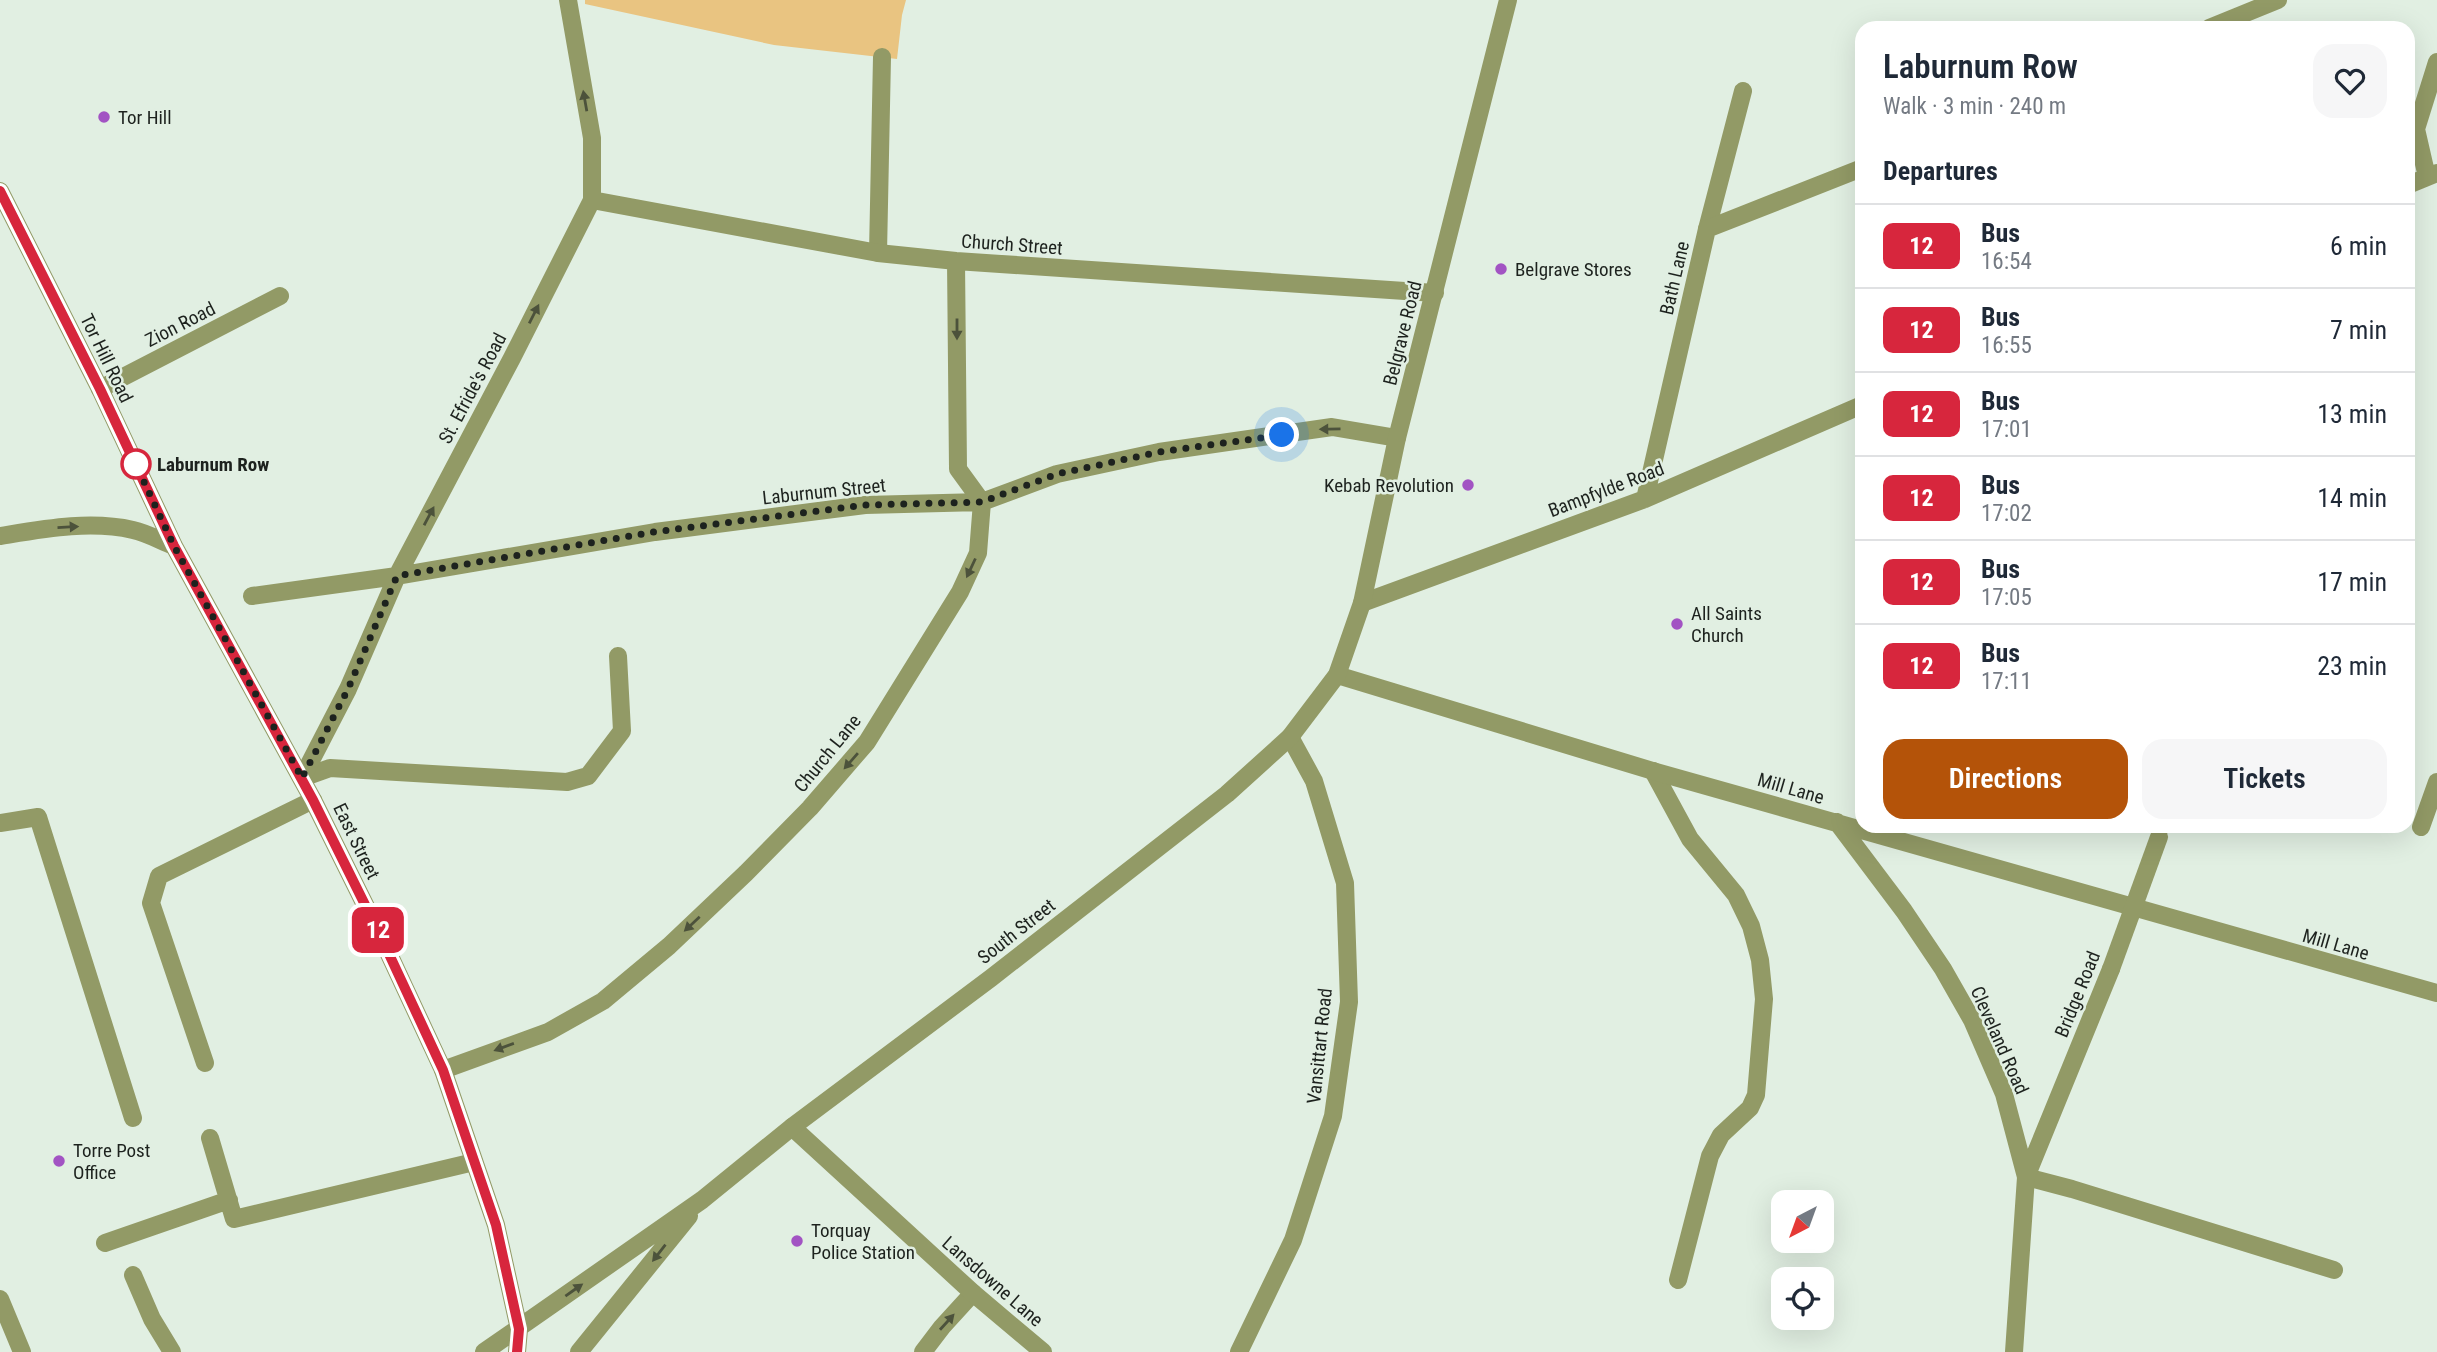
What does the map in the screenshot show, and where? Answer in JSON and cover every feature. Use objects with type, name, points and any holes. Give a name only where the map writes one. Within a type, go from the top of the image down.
[{"type":"street","name":"St. Efride's Road","points":[[302,778],[348,689],[397,576],[592,200],[592,138],[568,0]]},
{"type":"street","name":"Belgrave Road","points":[[1337,675],[1362,603],[1397,438],[1508,0]]},
{"type":"street","points":[[2227,21],[2278,0]]},
{"type":"street","points":[[878,253],[882,57]]},
{"type":"street","points":[[2415,182],[2432,175],[2416,129],[2437,62]]},
{"type":"street","points":[[1707,229],[1743,91]]},
{"type":"street","name":"Bath Lane","points":[[1645,499],[1707,229],[1855,171]]},
{"type":"street","name":"Tor Hill Road","points":[[0,191],[100,389],[174,546]]},
{"type":"street","name":"Church Street","points":[[592,200],[878,253],[956,261],[1435,293]]},
{"type":"street","points":[[956,261],[958,469],[982,502]]},
{"type":"street","name":"Zion Road","points":[[100,389],[280,296]]},
{"type":"street","name":"Bampfylde Road","points":[[1362,603],[1645,499],[1855,408]]},
{"type":"street","name":"Laburnum Street","points":[[251,596],[397,576],[668,530],[865,505],[982,502],[1057,474],[1159,452],[1332,428],[1397,438]]},
{"type":"street","name":"Church Lane","points":[[443,1070],[548,1032],[603,1001],[669,946],[810,808],[867,742],[960,592],[978,552],[982,502]]},
{"type":"street","points":[[0,536],[46,528],[105,526],[135,530],[174,546]]},
{"type":"street","name":"East Street","points":[[174,546],[302,778],[443,1070],[496,1225],[519,1329]]},
{"type":"street","points":[[302,778],[330,768],[567,782],[588,776],[622,731],[618,656]]},
{"type":"street","name":"South Street","points":[[484,1352],[702,1199],[1227,794],[1290,737],[1337,675]]},
{"type":"street","name":"Mill Lane","points":[[1337,675],[1653,771],[1855,827]]},
{"type":"street","name":"Vansittart Road","points":[[1239,1352],[1293,1240],[1333,1116],[1349,1002],[1345,883],[1314,781],[1290,737]]},
{"type":"street","points":[[1653,771],[1690,839],[1736,895],[1751,926],[1760,960],[1764,999],[1756,1095],[1750,1108],[1721,1135],[1710,1156],[1678,1280]]},
{"type":"street","points":[[2421,827],[2437,782]]},
{"type":"street","points":[[205,1063],[151,903],[159,876],[313,800]]},
{"type":"street","points":[[0,823],[37,817],[133,1118]]},
{"type":"street","name":"Cleveland Road","points":[[1837,822],[1943,968],[1972,1020],[2004,1094],[2026,1177],[2014,1352]]},
{"type":"street","name":"Mill Lane","points":[[1876,833],[2437,993]]},
{"type":"street","name":"Bridge Road","points":[[2026,1177],[2111,969],[2160,833]]},
{"type":"street","name":"Lansdowne Lane","points":[[792,1127],[980,1299],[1043,1352]]},
{"type":"street","points":[[210,1138],[234,1219],[474,1162]]},
{"type":"street","points":[[2026,1177],[2334,1270]]},
{"type":"street","name":"South Street","points":[[579,1352],[702,1199]]},
{"type":"street","points":[[105,1243],[229,1200]]},
{"type":"street","points":[[133,1275],[152,1319],[172,1352]]},
{"type":"street","points":[[0,1299],[22,1352]]},
{"type":"street","points":[[923,1352],[980,1299]]},
{"type":"street","points":[[517,1352],[519,1329]]},
{"type":"shaded area","points":[[585,0],[906,0],[897,59],[774,45],[585,4]]},
{"type":"bus line","name":"12","points":[[0,191],[100,389],[174,546],[302,778],[443,1070],[496,1225],[519,1329],[517,1352]]},
{"type":"place","name":"Tor Hill","points":[[104,117]]},
{"type":"place","name":"Belgrave Stores","points":[[1501,269]]},
{"type":"place","name":"Laburnum Row","points":[[136,464]]},
{"type":"place","name":"Kebab Revolution","points":[[1468,485]]},
{"type":"place","name":"All Saints Church","points":[[1677,624]]},
{"type":"place","name":"Torre Post Office","points":[[59,1161]]},
{"type":"place","name":"Torquay Police Station","points":[[797,1241]]},
{"type":"route","points":[[136,464],[132,456],[174,546],[302,778],[348,689],[397,576],[654,532],[865,505],[982,502],[1057,474],[1159,452],[1282,435]]}]
